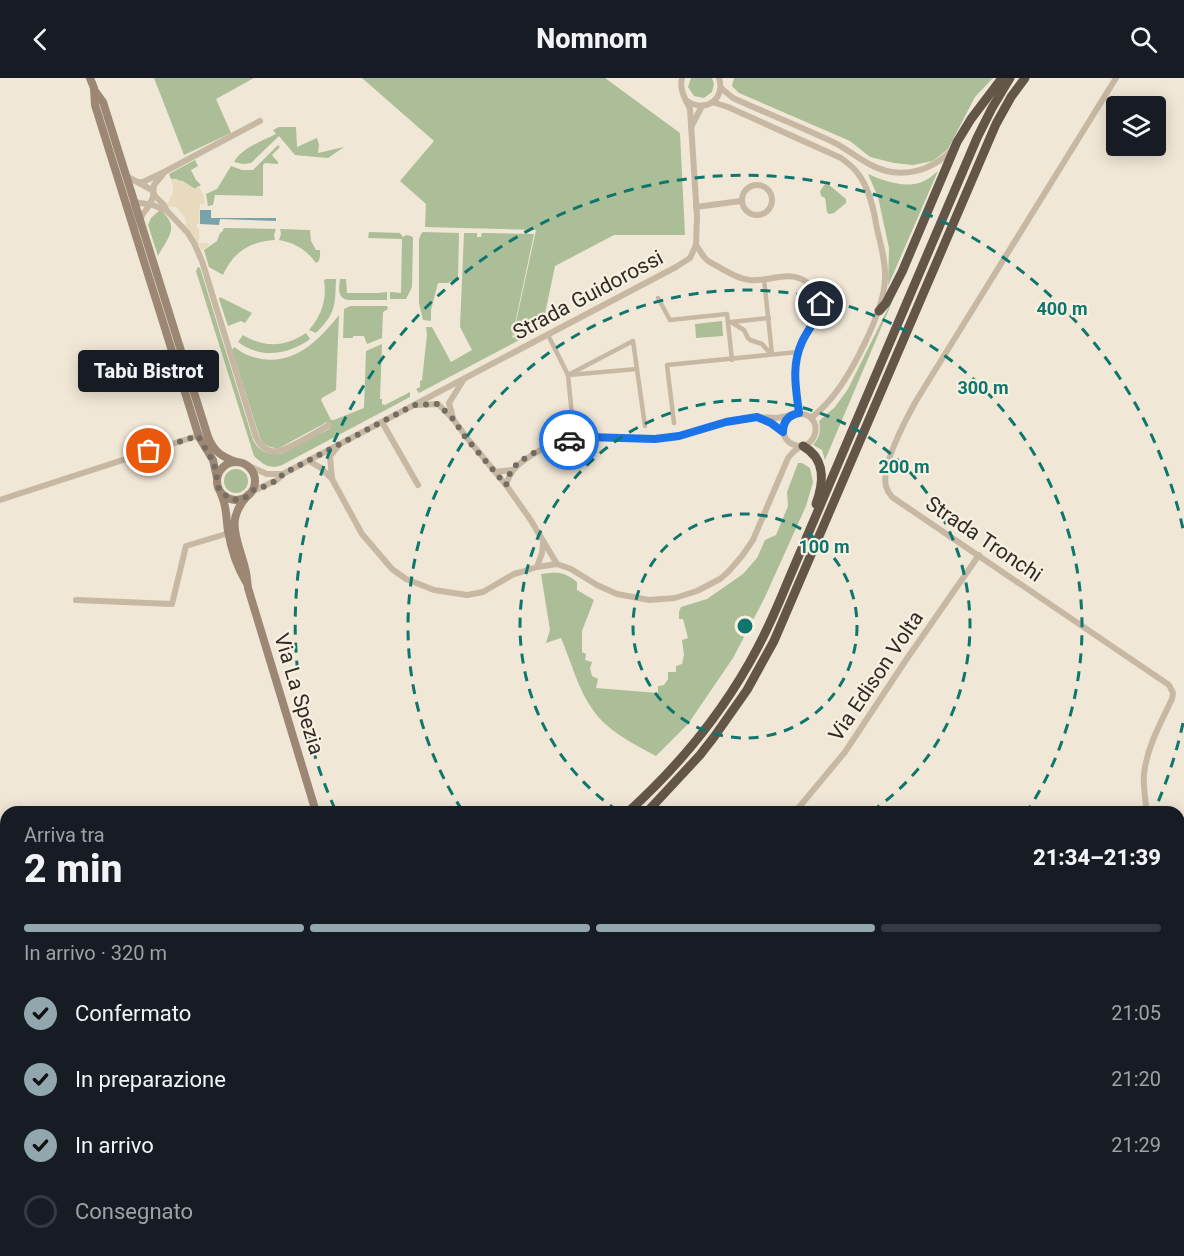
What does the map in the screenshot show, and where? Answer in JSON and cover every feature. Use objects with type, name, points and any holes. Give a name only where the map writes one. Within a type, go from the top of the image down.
[{"type":"highway","points":[[879,311],[886,303],[902,272],[957,142],[1002,78]]},
{"type":"highway","points":[[635,806],[700,736],[724,704],[758,648],[977,138],[1011,78]]},
{"type":"highway","points":[[652,806],[714,737],[747,690],[774,641],[996,124],[1025,78]]},
{"type":"highway","points":[[788,581],[818,499],[821,482],[818,459],[802,446]]},
{"type":"main road","name":"Via La Spezia","points":[[90,78],[94,88],[95,105],[132,199],[155,295],[176,353]]},
{"type":"main road","name":"Via La Spezia","points":[[121,173],[202,434],[203,446],[213,460],[240,571],[248,588],[314,806]]},
{"type":"main road","name":"Via La Spezia","points":[[202,434],[217,453],[249,466]]},
{"type":"main road","points":[[217,478],[220,470],[226,464],[237,462]]},
{"type":"main road","points":[[219,490],[233,500],[241,499],[249,494],[255,477],[249,466]]},
{"type":"main road","name":"Via La Spezia","points":[[248,588],[234,522],[238,509],[249,494]]},
{"type":"street","points":[[682,78],[682,94],[690,109],[696,245],[708,261],[740,277],[750,280],[790,276],[800,278],[811,285],[818,294],[821,304],[818,316],[798,352],[795,389],[799,413]]},
{"type":"street","name":"Strada Tronchi","points":[[1116,78],[916,401],[891,453],[885,479],[886,488],[892,497],[1169,685],[1172,689],[1172,699],[1152,743],[1145,766],[1146,806]]},
{"type":"street","points":[[686,99],[702,106],[712,102],[721,88],[720,79]]},
{"type":"street","points":[[721,88],[733,98],[831,141],[868,164],[887,171],[906,172],[924,169],[941,160],[957,142]]},
{"type":"street","points":[[712,102],[726,106],[841,158],[856,171],[871,202],[885,279],[879,311],[843,383],[827,404],[811,418]]},
{"type":"street","points":[[691,127],[702,106]]},
{"type":"street","points":[[163,207],[146,206],[132,199],[139,185],[260,121]]},
{"type":"street","points":[[138,229],[156,182],[166,172]]},
{"type":"street","points":[[121,173],[152,192],[187,232],[200,257],[258,442],[267,450],[280,451],[329,425]]},
{"type":"street","points":[[758,185],[767,189],[772,198],[767,212],[758,216],[748,213],[741,201],[744,191],[758,185]]},
{"type":"street","points":[[696,207],[741,201]]},
{"type":"street","name":"Strada Guidorossi","points":[[249,494],[278,480],[283,474],[309,460],[681,264],[690,258],[696,245]]},
{"type":"street","points":[[764,279],[772,354]]},
{"type":"street","points":[[658,298],[670,321],[727,314],[732,360]]},
{"type":"street","points":[[729,322],[769,318]]},
{"type":"street","points":[[729,322],[744,330],[750,340],[762,344],[772,354]]},
{"type":"street","points":[[548,335],[568,375],[573,426]]},
{"type":"street","points":[[568,375],[633,342],[645,426]]},
{"type":"street","points":[[674,423],[667,365],[798,352]]},
{"type":"street","points":[[568,375],[637,369]]},
{"type":"street","points":[[453,419],[449,403],[464,379]]},
{"type":"street","points":[[414,405],[438,404],[453,419],[506,485],[557,564]]},
{"type":"street","points":[[309,460],[332,479],[362,534],[392,569],[406,579],[434,590],[467,595],[483,592],[514,574],[557,564],[571,569],[607,590],[649,600],[675,598],[697,591],[728,572],[748,548],[788,458],[796,449],[811,441],[816,427],[808,415],[799,413],[775,418],[757,417],[726,422],[679,436],[655,439],[588,437],[562,441],[540,450],[512,470],[495,472]]},
{"type":"street","points":[[783,432],[786,421],[791,416]]},
{"type":"street","points":[[757,417],[783,432],[788,441],[794,445],[802,446]]},
{"type":"street","points":[[382,422],[418,485]]},
{"type":"street","points":[[0,500],[202,434]]},
{"type":"street","points":[[788,441],[788,458]]},
{"type":"street","points":[[332,479],[330,456],[339,445]]},
{"type":"street","points":[[249,466],[267,474],[283,474]]},
{"type":"street","points":[[506,485],[512,470]]},
{"type":"street","points":[[76,600],[172,604],[186,546],[229,533]]},
{"type":"street","points":[[537,567],[543,542]]},
{"type":"street","name":"Via Edison Volta","points":[[800,806],[845,752],[979,555]]},
{"type":"green space","points":[[154,78],[254,78],[216,99],[231,133],[184,155]]},
{"type":"green space","points":[[362,78],[605,78],[680,133],[685,235],[614,235],[555,266],[542,328],[419,393],[416,389],[420,387],[422,380],[426,327],[432,327],[451,362],[472,350],[460,327],[464,233],[477,233],[477,237],[481,237],[482,233],[534,234],[512,338],[521,333],[513,336],[536,230],[425,227],[426,204],[400,181],[434,141]]},
{"type":"green space","points":[[691,78],[712,78],[714,84],[712,92],[704,98],[694,96],[688,87]]},
{"type":"green space","points":[[734,78],[993,78],[975,97],[948,149],[933,161],[913,165],[870,157],[850,141],[739,93],[732,86]]},
{"type":"green space","points":[[279,127],[296,127],[297,147],[317,138],[318,153],[344,147],[328,158],[295,155],[279,136],[251,163],[234,162],[247,149],[276,134],[273,130]]},
{"type":"green space","points":[[278,145],[280,147],[272,155],[278,164],[265,163],[263,165],[263,196],[215,195],[213,205],[208,206],[206,194],[217,189],[231,166],[242,170],[253,170]]},
{"type":"green space","points":[[195,160],[198,166],[191,170],[201,185],[195,189],[176,179],[171,179],[169,174]]},
{"type":"green space","points":[[938,171],[888,286],[889,248],[878,197],[868,174],[889,182],[912,184],[926,180]]},
{"type":"green space","points":[[825,184],[846,199],[846,203],[834,213],[827,212],[825,198],[821,196],[820,191]]},
{"type":"green space","points":[[160,210],[170,222],[171,232],[158,256],[148,225],[151,218]]},
{"type":"green space","points":[[224,228],[276,229],[275,240],[251,245],[244,249],[232,260],[223,275],[209,267],[204,250],[217,241]]},
{"type":"green space","points":[[280,229],[310,230],[311,241],[316,250],[320,250],[318,262],[316,263],[300,248],[279,240]]},
{"type":"green space","points":[[369,232],[400,233],[403,237],[406,235],[413,238],[412,287],[406,299],[390,299],[390,292],[401,293],[402,239],[368,238]]},
{"type":"green space","points":[[423,232],[459,233],[458,281],[438,283],[431,310],[431,321],[423,320],[419,303],[419,239]]},
{"type":"green space","points":[[198,267],[253,440],[262,450],[274,454],[283,453],[331,428],[327,422],[279,448],[265,445],[260,438],[232,350],[234,347],[248,355],[264,359],[289,357],[311,344],[339,315],[336,390],[321,400],[331,420],[364,408],[366,351],[382,344],[380,399],[382,399],[382,404],[385,405],[410,392],[410,397],[282,465],[273,467],[263,464],[254,456],[196,271]]},
{"type":"green space","points":[[336,279],[335,303],[331,314],[316,333],[309,330],[322,306],[325,294],[324,280]]},
{"type":"green space","points":[[340,279],[346,279],[347,293],[387,292],[387,300],[344,299],[340,292]]},
{"type":"green space","points":[[898,288],[825,460],[822,450],[813,445],[819,433],[819,421],[835,407],[848,389]]},
{"type":"green space","points":[[220,297],[252,313],[245,323],[241,321],[228,326]]},
{"type":"green space","points":[[350,306],[387,306],[388,309],[383,312],[382,338],[367,344],[364,336],[343,338],[344,309]]},
{"type":"green space","points":[[722,321],[723,336],[696,338],[695,324]]},
{"type":"green space","points":[[306,333],[310,339],[293,349],[274,353],[256,351],[238,342],[243,335],[267,344],[283,343]]},
{"type":"green space","points":[[798,463],[810,468],[813,482],[806,506],[765,597],[733,658],[688,724],[656,756],[622,736],[599,718],[583,694],[561,638],[546,643],[550,630],[541,574],[564,574],[577,582],[577,590],[594,600],[582,631],[582,652],[586,654],[585,660],[592,662],[590,668],[592,676],[598,679],[596,688],[658,693],[658,686],[664,685],[668,679],[668,672],[676,672],[676,666],[682,664],[684,655],[682,640],[688,638],[683,619],[679,619],[681,607],[707,599],[743,574],[757,558],[765,540],[776,535],[788,506],[787,492]]},
{"type":"green space","points":[[236,469],[244,473],[248,481],[244,489],[236,493],[228,489],[224,481],[228,473]]},
{"type":"shaded area","points":[[171,179],[183,181],[195,189],[198,186],[203,194],[205,204],[200,204],[199,224],[196,228],[199,228],[199,243],[209,245],[202,250],[186,225],[185,217],[176,207],[167,205],[173,193]]},
{"type":"water","points":[[200,210],[211,210],[211,218],[276,218],[276,221],[220,219],[219,225],[200,224]]},
{"type":"way so far","points":[[149,451],[198,436],[214,463],[219,490],[225,496],[237,500],[245,498],[255,489],[278,480],[283,474],[414,405],[438,404],[453,419],[506,485],[512,470],[529,457],[550,445],[569,440]]},
{"type":"place","name":"Tabù Bistrot","points":[[149,451]]},
{"type":"route","points":[[569,440],[588,437],[655,439],[679,436],[726,422],[757,417],[783,432],[788,418],[799,413],[795,389],[798,352],[818,316],[821,304]]}]
